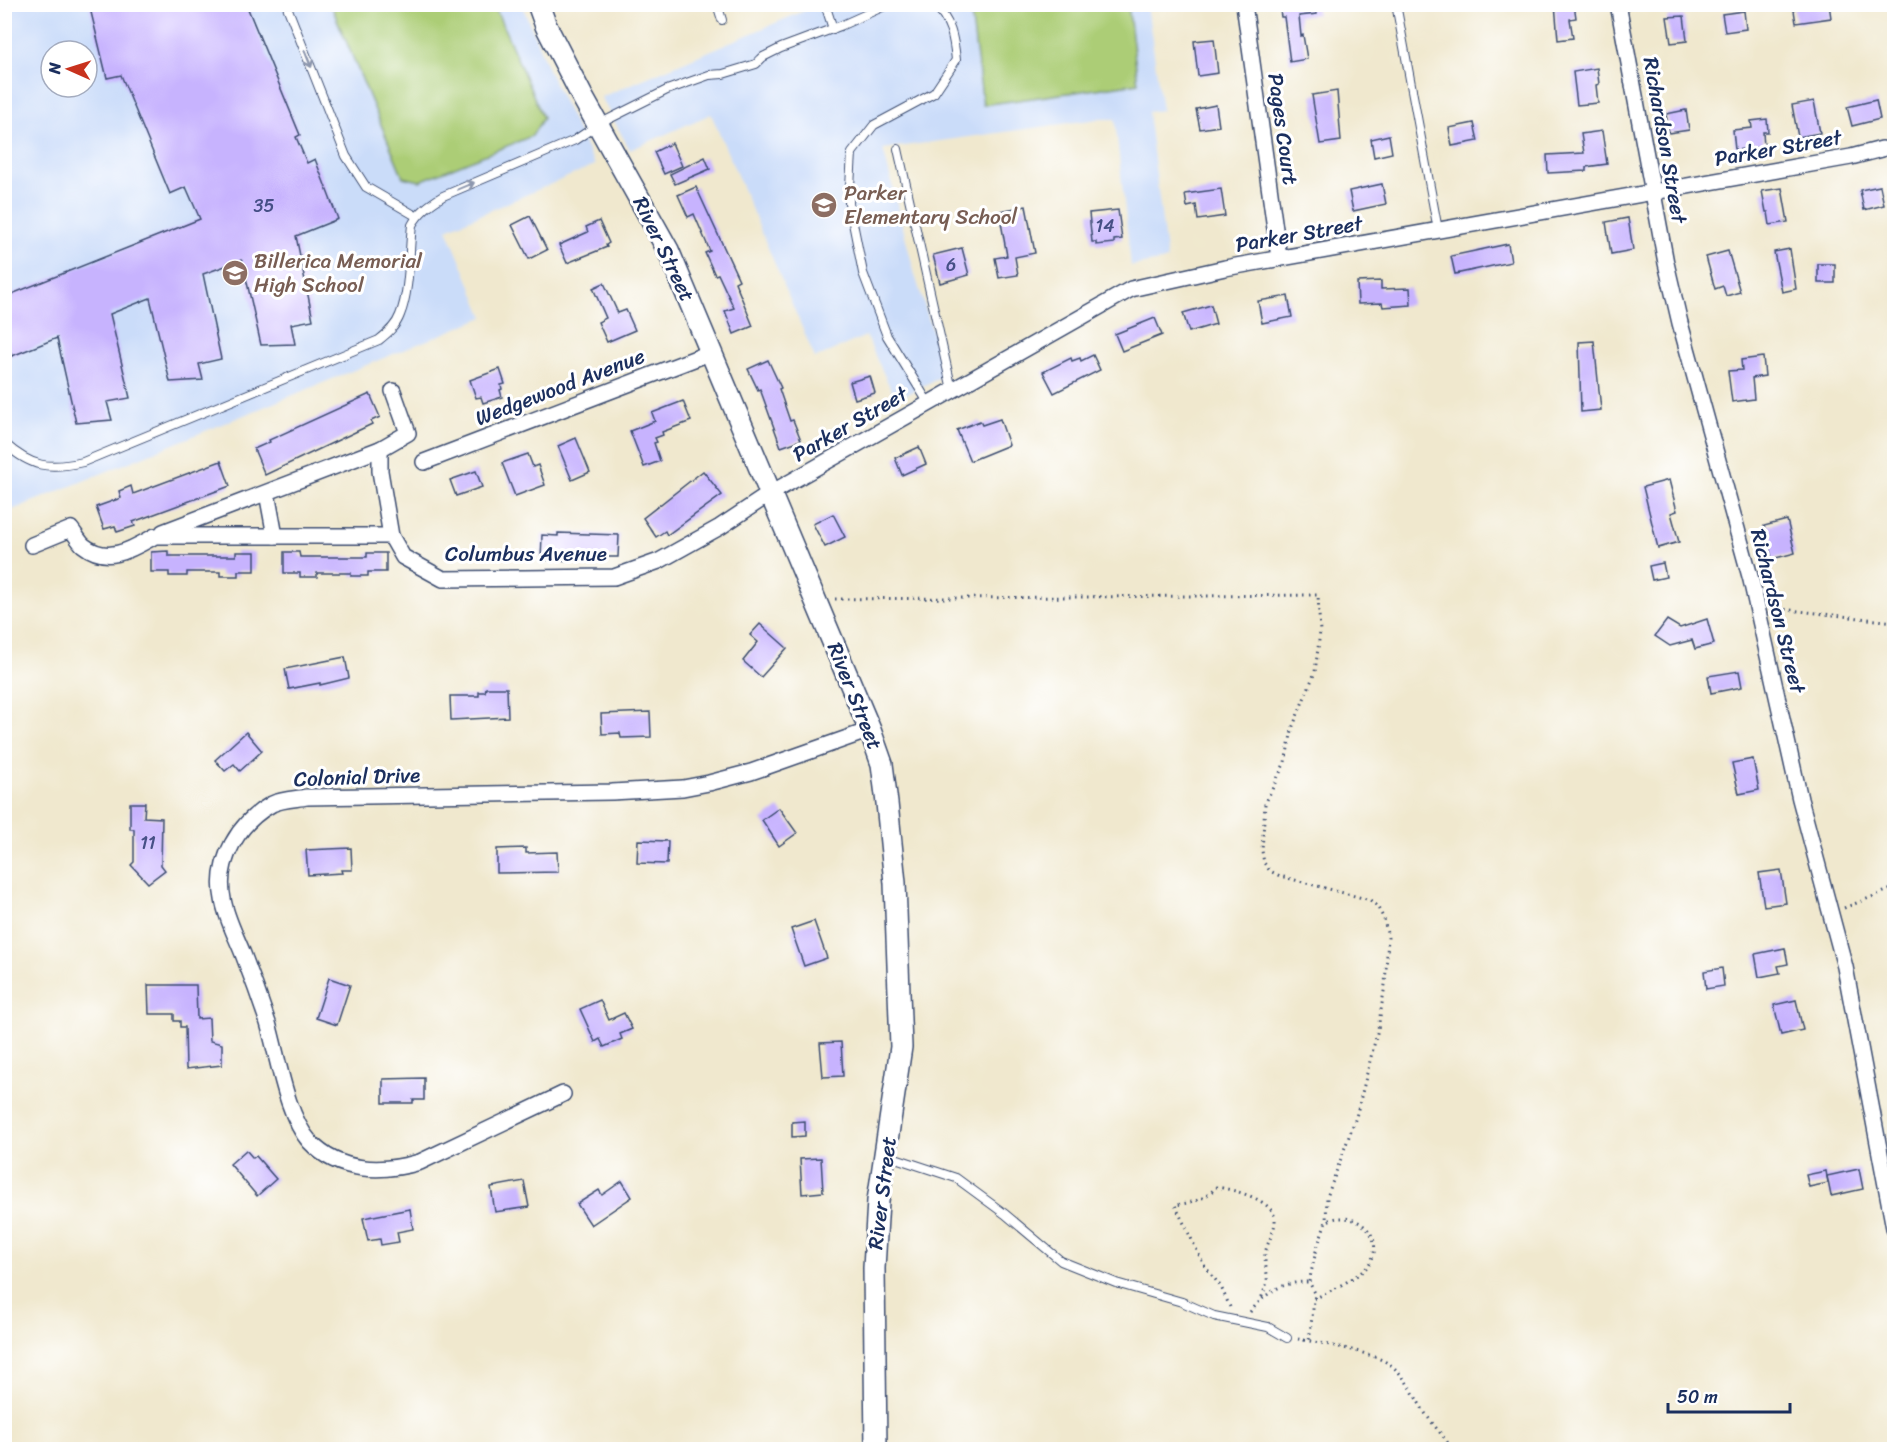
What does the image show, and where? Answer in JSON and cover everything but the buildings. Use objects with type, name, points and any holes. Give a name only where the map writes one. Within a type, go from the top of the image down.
[{"type":"main road","name":"River Street","points":[[538,4],[546,26],[582,96],[668,250],[870,730],[882,764],[895,883],[901,1047],[879,1201],[874,1268],[876,1449]]},
{"type":"street","name":"Pages Court","points":[[1244,4],[1280,258]]},
{"type":"street","name":"Richardson Street","points":[[1618,4],[1666,263],[1680,323],[1751,580],[1800,799],[1845,967],[1894,1228]]},
{"type":"street","name":"Parker Street","points":[[771,494],[1131,289],[1280,258],[1851,157],[1882,149]]},
{"type":"street","name":"Wedgewood Avenue","points":[[424,462],[712,352]]},
{"type":"street","points":[[32,545],[71,529],[84,545],[103,554],[127,552],[155,536],[380,449],[408,432],[393,391]]},
{"type":"street","points":[[155,536],[391,536],[380,471],[380,449]]},
{"type":"street","points":[[267,493],[275,536]]},
{"type":"street","name":"Columbus Avenue","points":[[391,536],[404,557],[442,579],[614,577],[659,561],[720,527],[771,494]]},
{"type":"street","name":"Colonial Drive","points":[[563,1094],[420,1162],[397,1169],[354,1168],[328,1156],[310,1142],[294,1116],[254,981],[222,898],[222,877],[227,851],[241,830],[273,803],[307,797],[612,792],[692,786],[751,772],[870,730]]},
{"type":"lane","points":[[286,4],[346,156],[366,187],[416,216]]},
{"type":"lane","points":[[717,4],[722,20]]},
{"type":"lane","points":[[825,4],[833,29]]},
{"type":"lane","points":[[4,443],[31,463],[49,467],[83,462],[379,340],[392,329],[405,299],[412,225],[416,216],[443,196],[575,140],[599,124],[667,90],[709,75],[723,74],[756,64],[763,57],[781,48],[833,29],[889,4]]},
{"type":"lane","points":[[929,404],[887,336],[862,273],[849,203],[852,153],[874,125],[934,93],[956,60],[953,33],[933,4]]},
{"type":"lane","points":[[1396,4],[1438,230]]},
{"type":"lane","points":[[897,149],[952,390]]},
{"type":"lane","points":[[886,1155],[956,1178],[1005,1214],[1061,1261],[1116,1283],[1182,1302],[1214,1316],[1268,1327],[1287,1338]]},
{"type":"path","points":[[815,600],[1318,595],[1320,632],[1314,672],[1293,726],[1285,762],[1265,804],[1262,851],[1264,863],[1270,871],[1280,876],[1370,900],[1377,906],[1384,919],[1389,957],[1377,1029],[1356,1117],[1327,1197],[1326,1221],[1309,1282],[1315,1293],[1309,1341]]},
{"type":"path","points":[[1757,607],[1894,622]]},
{"type":"path","points":[[1831,914],[1894,888]]},
{"type":"path","points":[[1261,1299],[1267,1280],[1264,1264],[1266,1250],[1275,1222],[1273,1211],[1248,1195],[1216,1187],[1208,1196],[1175,1205],[1204,1265],[1221,1287],[1234,1314],[1240,1321],[1273,1289],[1296,1282],[1309,1282]]},
{"type":"path","points":[[1314,1299],[1364,1270],[1375,1249],[1373,1237],[1367,1227],[1362,1224],[1343,1218],[1326,1221]]},
{"type":"path","points":[[1287,1338],[1363,1353],[1394,1367],[1414,1392],[1427,1416],[1453,1449]]},
{"type":"shaded area","name":"Billerica Memorial High School","points":[[5,5],[522,5],[550,74],[595,165],[447,229],[484,317],[5,513]]},
{"type":"shaded area","name":"Parker Elementary School","points":[[818,5],[1147,5],[1162,110],[1148,112],[1167,260],[1131,266],[1115,119],[1098,119],[883,149],[915,275],[946,374],[896,400],[866,336],[815,358],[711,114],[630,150],[601,97]]},
{"type":"green space","points":[[331,5],[494,5],[543,118],[532,136],[420,181],[403,177]]},
{"type":"green space","points":[[970,5],[1128,5],[1138,83],[983,105]]},
{"type":"place","name":"Parker Elementary School","points":[[824,205]]},
{"type":"place","name":"Billerica Memorial High School","points":[[235,273]]}]
